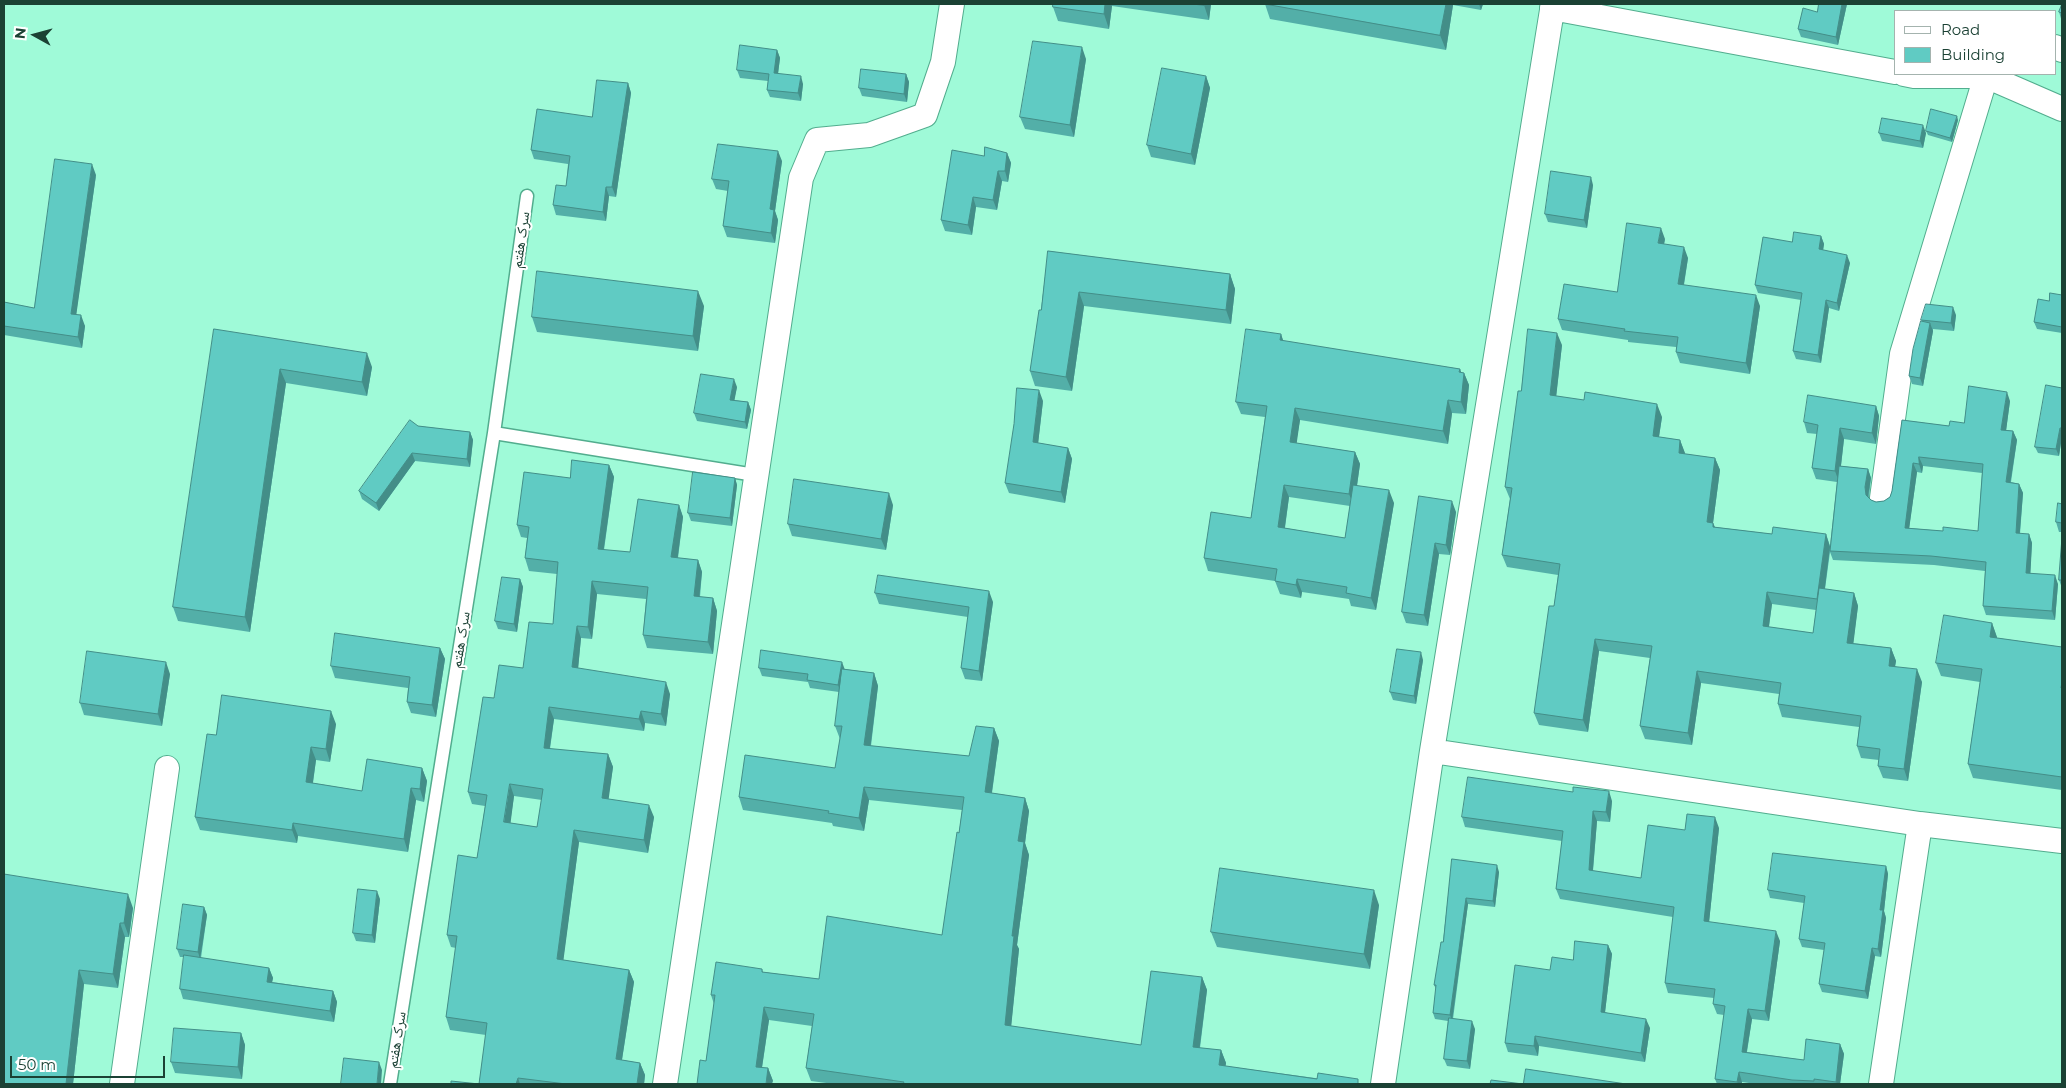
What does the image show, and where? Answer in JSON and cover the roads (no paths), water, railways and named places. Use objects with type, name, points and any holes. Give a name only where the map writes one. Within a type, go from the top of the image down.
[{"type":"street","points":[[665,1084],[800,178],[817,140],[869,135],[925,115],[944,62],[952,4]]},
{"type":"street","points":[[1384,1084],[1432,751],[1552,6],[1894,72]]},
{"type":"street","points":[[1909,75],[1988,75],[2062,109]]},
{"type":"street","points":[[1882,498],[1902,354],[1988,75]]},
{"type":"street","points":[[1432,751],[1920,824],[2062,841]]},
{"type":"street","points":[[122,1084],[167,768]]},
{"type":"street","points":[[1881,1084],[1920,824]]},
{"type":"lane","name":"سرک هفتم","points":[[390,1084],[494,433],[527,196]]},
{"type":"lane","points":[[494,433],[755,475]]}]
